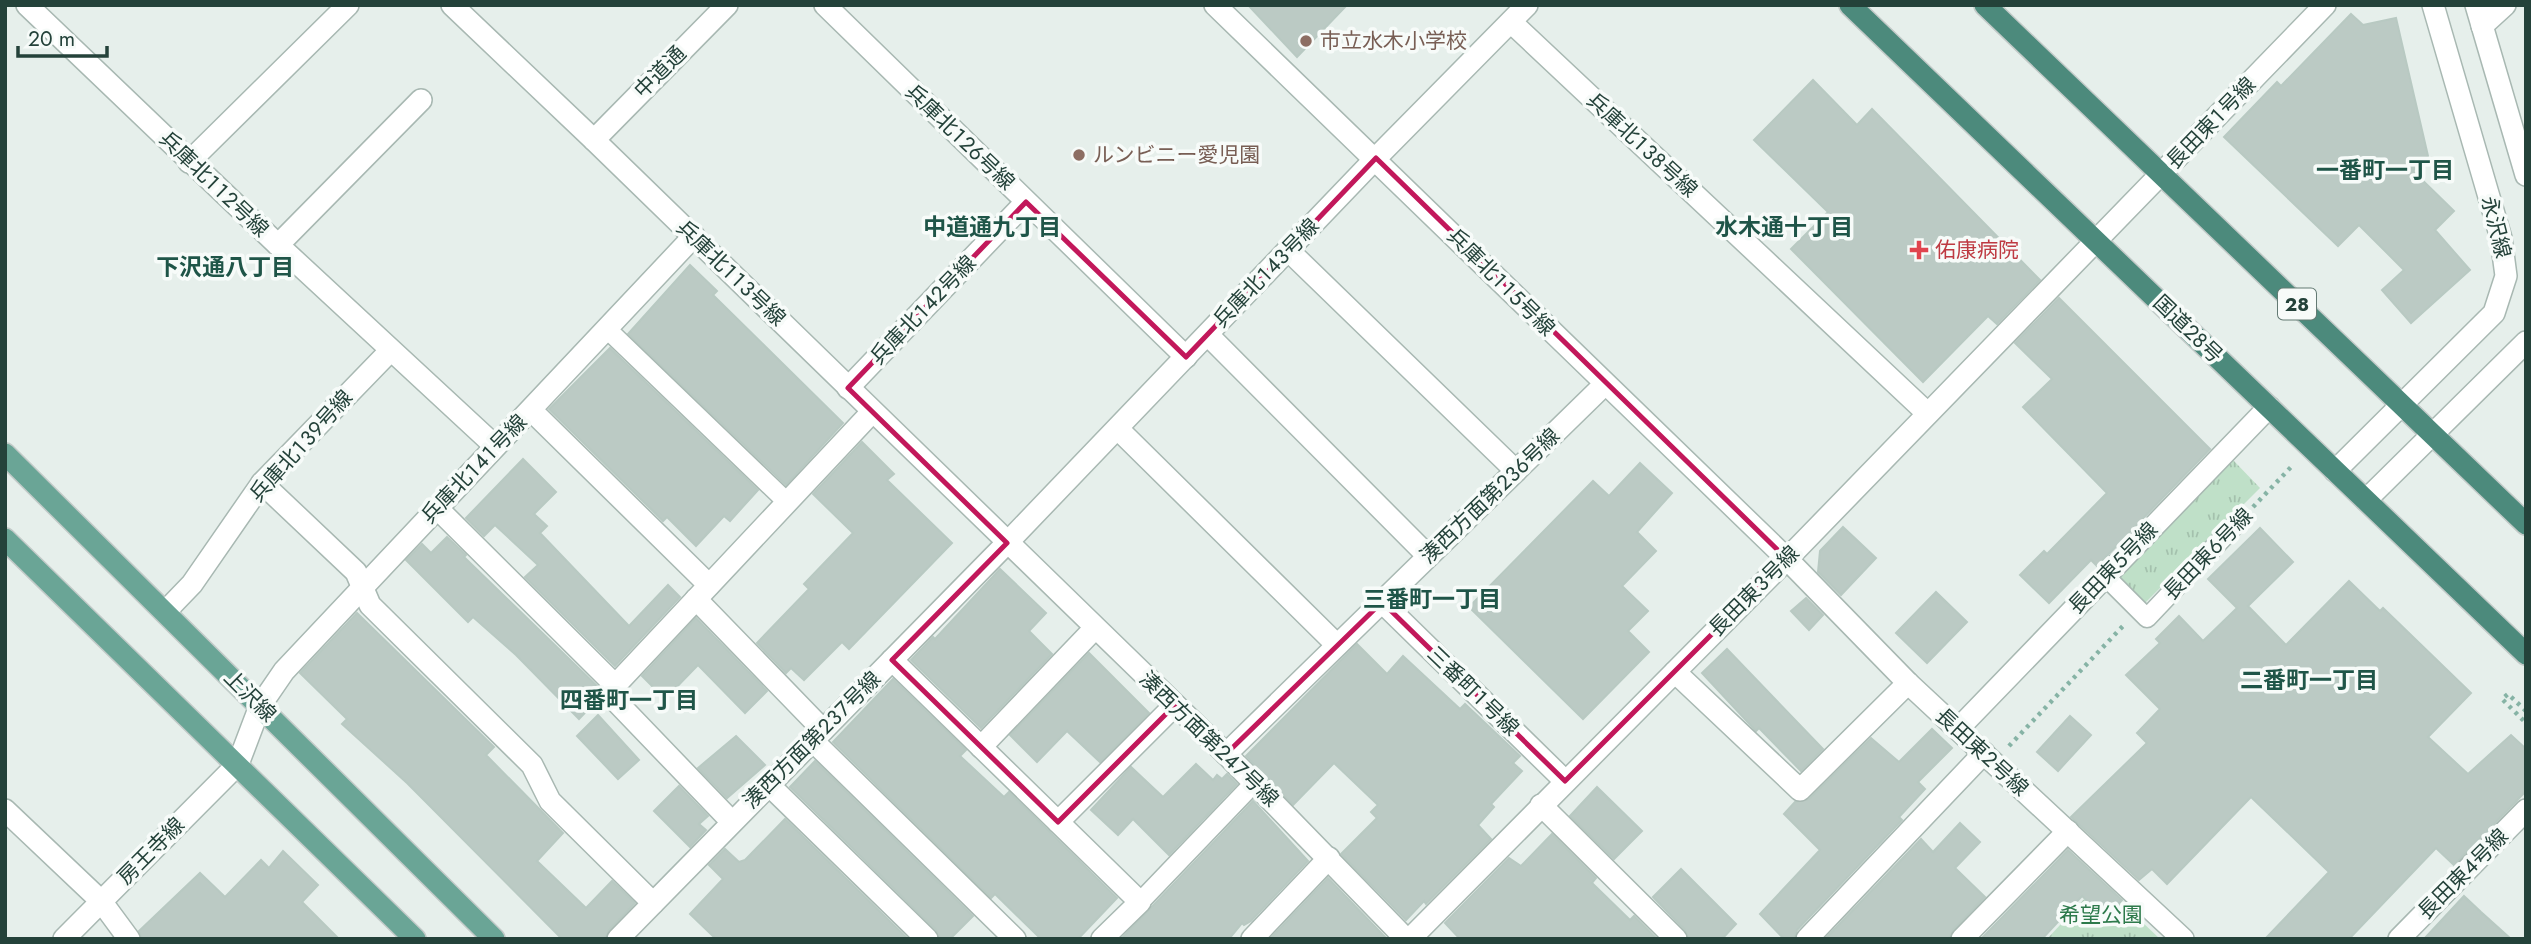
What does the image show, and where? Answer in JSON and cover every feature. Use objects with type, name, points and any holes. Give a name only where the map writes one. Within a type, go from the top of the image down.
[{"type":"highway","name":"国道28号","points":[[1850,5],[2526,654]]},
{"type":"highway","name":"28","points":[[1985,5],[2526,524]]},
{"type":"main road","name":"上沢線","points":[[5,454],[494,939]]},
{"type":"main road","points":[[5,539],[415,939]]},
{"type":"street","name":"兵庫北１１２号線","points":[[27,5],[189,162],[495,446]]},
{"type":"street","points":[[189,162],[348,5]]},
{"type":"street","name":"兵庫北１１３号線","points":[[452,5],[594,139],[1007,543]]},
{"type":"street","name":"中道通","points":[[594,139],[727,5]]},
{"type":"street","name":"兵庫北１２６号線","points":[[825,5],[1186,357]]},
{"type":"street","name":"兵庫北１１５号線","points":[[1215,5],[1376,158],[1604,385],[1787,559]]},
{"type":"street","name":"兵庫北１４３号線","points":[[1007,543],[1376,158],[1527,5]]},
{"type":"street","name":"長田東１号線","points":[[2096,241],[2325,5]]},
{"type":"street","name":"永沢線","points":[[2335,471],[2487,323],[2501,302],[2506,276],[2501,238],[2433,5]]},
{"type":"street","name":"永沢線","points":[[2476,5],[2521,140],[2526,175]]},
{"type":"street","points":[[2482,26],[2505,5]]},
{"type":"street","name":"兵庫北１３８号線","points":[[1511,22],[1926,412]]},
{"type":"street","points":[[278,245],[421,100]]},
{"type":"street","name":"兵庫北１４２号線","points":[[848,388],[1026,202]]},
{"type":"street","name":"兵庫北１４１号線","points":[[238,764],[260,706],[284,671],[694,236]]},
{"type":"street","name":"長田東３号線","points":[[1408,939],[1787,559],[1926,412],[2096,241]]},
{"type":"street","points":[[1288,250],[1516,471]]},
{"type":"street","points":[[1208,335],[1429,556]]},
{"type":"street","points":[[2366,500],[2526,342]]},
{"type":"street","name":"兵庫北１３９号線","points":[[165,612],[192,584],[262,483],[390,351]]},
{"type":"street","name":"湊西方面第２３６号線","points":[[1226,754],[1604,385]]},
{"type":"street","name":"長田東５号線","points":[[1958,729],[2269,407]]},
{"type":"street","points":[[531,410],[703,592],[818,735],[1021,938]]},
{"type":"street","points":[[731,821],[608,693],[872,412]]},
{"type":"street","points":[[1118,429],[1337,645]]},
{"type":"street","points":[[262,483],[356,572],[370,606],[532,765],[550,801],[653,902]]},
{"type":"street","points":[[437,508],[615,685]]},
{"type":"street","name":"湊西方面第２４７号線","points":[[1007,543],[1226,754],[1408,939]]},
{"type":"street","name":"湊西方面第２３７号線","points":[[618,939],[1007,543]]},
{"type":"street","name":"長田東２号線","points":[[1787,559],[1908,683],[2183,939]]},
{"type":"street","name":"三番町１号線","points":[[1382,602],[1565,781]]},
{"type":"street","points":[[981,747],[1095,628]]},
{"type":"street","points":[[892,660],[1140,902],[1102,939]]},
{"type":"street","points":[[1675,672],[1800,790],[1908,683]]},
{"type":"street","points":[[1058,822],[1175,705]]},
{"type":"street","points":[[1807,939],[1989,757]]},
{"type":"street","name":"房王寺線","points":[[64,939],[238,764]]},
{"type":"street","points":[[769,785],[927,939]]},
{"type":"street","points":[[1541,805],[1676,939]]},
{"type":"street","points":[[5,810],[101,901],[129,939]]},
{"type":"street","name":"長田東４号線","points":[[2399,939],[2526,810]]},
{"type":"street","points":[[1962,939],[2068,831]]},
{"type":"street","points":[[1252,939],[1329,858]]},
{"type":"lane","points":[[607,329],[787,502]]},
{"type":"lane","name":"長田東６号線","points":[[2105,576],[2147,618],[2237,523]]},
{"type":"lane","points":[[1140,902],[1254,783]]},
{"type":"path","name":"長田東６号線","points":[[2237,523],[2310,447]]},
{"type":"path","points":[[1989,757],[2138,610]]},
{"type":"path","points":[[2526,711],[2508,694],[2502,699],[2526,723]]},
{"type":"highlighted area","points":[[1376,158],[1787,559],[1565,781],[1382,602],[1226,754],[1175,705],[1058,822],[892,660],[1007,543],[848,388],[1026,202],[1186,357]]},
{"type":"green space","points":[[2233,460],[2260,488],[2144,604],[2116,577]]},
{"type":"green space","name":"希望公園","points":[[2100,882],[2160,939],[2047,939]]},
{"type":"building","points":[[1248,5],[1347,5],[1297,57]]},
{"type":"building","points":[[2351,14],[2363,25],[2396,18],[2428,156],[2413,171],[2454,211],[2435,230],[2470,270],[2411,323],[2382,290],[2404,270],[2359,225],[2338,246],[2224,137],[2277,82],[2281,86]]},
{"type":"building","points":[[1813,80],[1857,125],[1872,109],[2040,280],[1997,324],[1988,316],[1923,382],[1791,249],[1828,212],[1754,140]]},
{"type":"building","points":[[690,265],[717,291],[713,295],[843,423],[786,485],[628,334]]},
{"type":"building","points":[[2059,298],[2210,449],[2097,566],[2091,560],[2049,603],[2020,575],[2044,551],[2047,554],[2107,493],[2023,407],[2052,379],[2015,343]]},
{"type":"building","points":[[610,348],[758,490],[730,521],[724,516],[696,546],[667,517],[663,521],[549,409]]},
{"type":"building","points":[[862,442],[894,474],[887,480],[952,543],[849,649],[842,642],[804,680],[791,668],[786,673],[757,643],[809,589],[804,584],[853,533],[813,494]]},
{"type":"building","points":[[523,459],[556,492],[534,514],[547,526],[540,533],[629,626],[668,585],[680,597],[615,666],[525,577],[538,565],[495,525],[484,536],[466,518]]},
{"type":"building","points":[[1640,463],[1672,493],[1637,532],[1656,551],[1622,586],[1648,611],[1628,631],[1649,652],[1583,719],[1469,607],[1593,481],[1609,496]]},
{"type":"building","points":[[1843,527],[1876,558],[1841,595],[1818,572],[1820,551]]},
{"type":"building","points":[[2260,528],[2293,562],[2248,606],[2286,645],[2349,581],[2380,611],[2383,608],[2471,693],[2428,737],[2468,774],[2511,735],[2526,749],[2526,791],[2454,865],[2436,848],[2349,939],[2265,939],[2329,872],[2251,797],[2167,884],[2152,869],[2139,880],[2071,817],[2147,743],[2137,733],[2160,709],[2126,675],[2160,643],[2156,639],[2179,616],[2203,641],[2237,608],[2208,579]]},
{"type":"building","points":[[447,537],[466,555],[464,557],[597,686],[597,700],[579,719],[516,655],[473,617],[468,622],[406,560],[422,544],[431,553]]},
{"type":"building","points":[[1000,569],[1046,613],[1029,631],[1052,654],[981,728],[911,660],[933,637],[935,639]]},
{"type":"building","points":[[1936,592],[1967,622],[1927,663],[1896,633]]},
{"type":"building","points":[[1806,598],[1823,615],[1809,630],[1791,611]]},
{"type":"building","points":[[357,613],[494,747],[486,755],[563,833],[537,861],[586,908],[612,881],[635,903],[609,930],[605,939],[562,939],[407,783],[342,724],[347,719],[300,673]]},
{"type":"building","points":[[696,618],[767,691],[745,713],[698,665],[665,699],[642,676]]},
{"type":"building","points":[[1357,644],[1387,674],[1403,656],[1460,709],[1465,704],[1520,756],[1513,763],[1522,771],[1491,804],[1494,807],[1478,825],[1491,839],[1426,904],[1424,901],[1406,920],[1341,854],[1377,818],[1371,812],[1378,805],[1334,763],[1293,805],[1246,756]]},
{"type":"building","points":[[1727,649],[1823,749],[1801,771],[1759,728],[1756,731],[1702,673]]},
{"type":"building","points":[[1089,653],[1149,713],[1100,762],[1067,731],[1037,762],[1010,735]]},
{"type":"building","points":[[893,679],[966,750],[960,756],[1004,797],[1009,792],[1117,898],[1078,939],[1041,939],[995,894],[991,898],[833,742]]},
{"type":"building","points":[[598,715],[639,760],[618,779],[577,736]]},
{"type":"building","points":[[2070,716],[2091,735],[2058,771],[2037,752]]},
{"type":"building","points":[[1932,729],[1952,748],[1918,782],[1925,789],[1899,817],[1902,820],[1797,930],[1794,939],[1784,939],[1760,914],[1820,850],[1784,814],[1795,802],[1809,799],[1871,738],[1899,762]]},
{"type":"building","points":[[736,736],[765,765],[727,798],[698,768]]},
{"type":"building","points":[[815,761],[973,916],[950,939],[940,939],[936,930],[790,787]]},
{"type":"building","points":[[1196,764],[1213,780],[1217,775],[1222,779],[1227,774],[1237,784],[1169,855],[1133,819],[1118,835],[1091,810],[1131,767],[1163,797]]},
{"type":"building","points":[[679,786],[708,816],[699,824],[706,830],[690,847],[654,811]]},
{"type":"building","points":[[1597,787],[1642,831],[1614,859],[1570,816]]},
{"type":"building","points":[[1253,801],[1308,861],[1251,921],[1244,925],[1242,923],[1229,939],[1121,939]]},
{"type":"building","points":[[785,819],[907,938],[716,939],[690,914],[723,879],[709,865],[725,849],[739,862],[745,860]]},
{"type":"building","points":[[1960,823],[1980,842],[1955,868],[1985,897],[1953,930],[1949,939],[1825,939],[1921,839],[1933,852]]},
{"type":"building","points":[[1552,834],[1596,878],[1592,883],[1630,920],[1634,916],[1657,939],[1460,939],[1445,923],[1509,858],[1521,866]]},
{"type":"building","points":[[2068,850],[2122,900],[2106,918],[2082,896],[2042,939],[1981,939]]},
{"type":"building","points":[[283,851],[318,885],[302,902],[339,939],[142,939],[139,931],[200,873],[225,897],[261,860],[269,868]]},
{"type":"building","points":[[1681,869],[1736,924],[1722,939],[1689,939],[1685,930],[1653,897]]},
{"type":"building","points":[[1328,878],[1387,939],[1270,939]]},
{"type":"building","points":[[2464,896],[2481,912],[2511,939],[2424,939]]},
{"type":"place","name":"市立水木小学校","points":[[1306,41]]},
{"type":"place","name":"ルンビニー愛児園","points":[[1079,155]]},
{"type":"place","name":"佑康病院","points":[[1919,250]]},
{"type":"district","name":"一番町一丁目","points":[[2385,170]]},
{"type":"district","name":"中道通九丁目","points":[[992,227]]},
{"type":"district","name":"水木通十丁目","points":[[1784,227]]},
{"type":"district","name":"下沢通八丁目","points":[[225,267]]},
{"type":"district","name":"三番町一丁目","points":[[1432,599]]},
{"type":"district","name":"二番町一丁目","points":[[2309,680]]},
{"type":"district","name":"四番町一丁目","points":[[629,700]]}]
